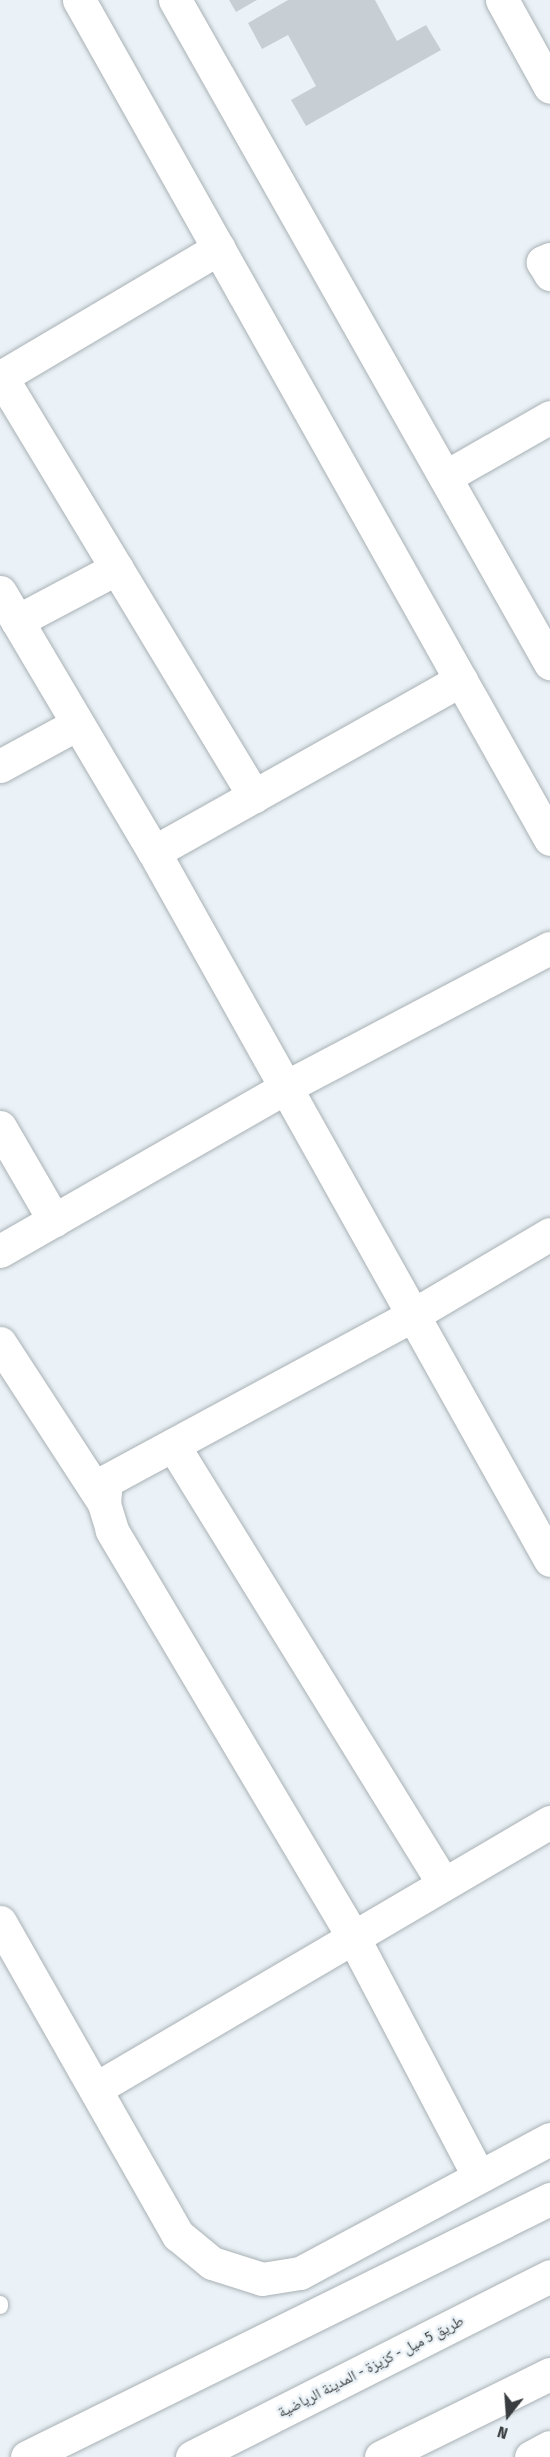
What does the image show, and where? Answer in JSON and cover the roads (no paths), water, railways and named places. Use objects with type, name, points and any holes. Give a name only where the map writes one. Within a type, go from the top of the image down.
[{"type":"street","points":[[79,0],[550,838]]},
{"type":"street","points":[[175,0],[550,663]]},
{"type":"street","points":[[502,0],[550,87]]},
{"type":"street","points":[[219,248],[1,376],[254,796]]},
{"type":"street","points":[[550,259],[543,262],[550,274]]},
{"type":"street","points":[[445,477],[550,417]]},
{"type":"street","points":[[17,621],[117,568]]},
{"type":"street","points":[[0,592],[153,852],[550,1560]]},
{"type":"street","points":[[153,852],[461,680]]},
{"type":"street","points":[[0,766],[77,724]]},
{"type":"street","points":[[0,1251],[285,1087],[550,948]]},
{"type":"street","points":[[0,1127],[54,1220]]},
{"type":"street","points":[[104,1503],[106,1481],[413,1315],[550,1234]]},
{"type":"street","points":[[0,1342],[104,1503],[112,1530],[352,1935],[478,2175]]},
{"type":"street","points":[[173,1444],[443,1883]]},
{"type":"street","points":[[95,2089],[352,1935],[550,1822]]},
{"type":"street","points":[[0,1922],[178,2235],[212,2263],[262,2278],[300,2273],[478,2175],[550,2139]]},
{"type":"street","points":[[27,2457],[550,2199]]},
{"type":"street","name":"طريق 5 ميل - كزيزة - المدينة الرياضية","points":[[192,2457],[550,2276]]},
{"type":"street","points":[[381,2457],[550,2374]]},
{"type":"street","points":[[531,2457],[550,2447]]}]
